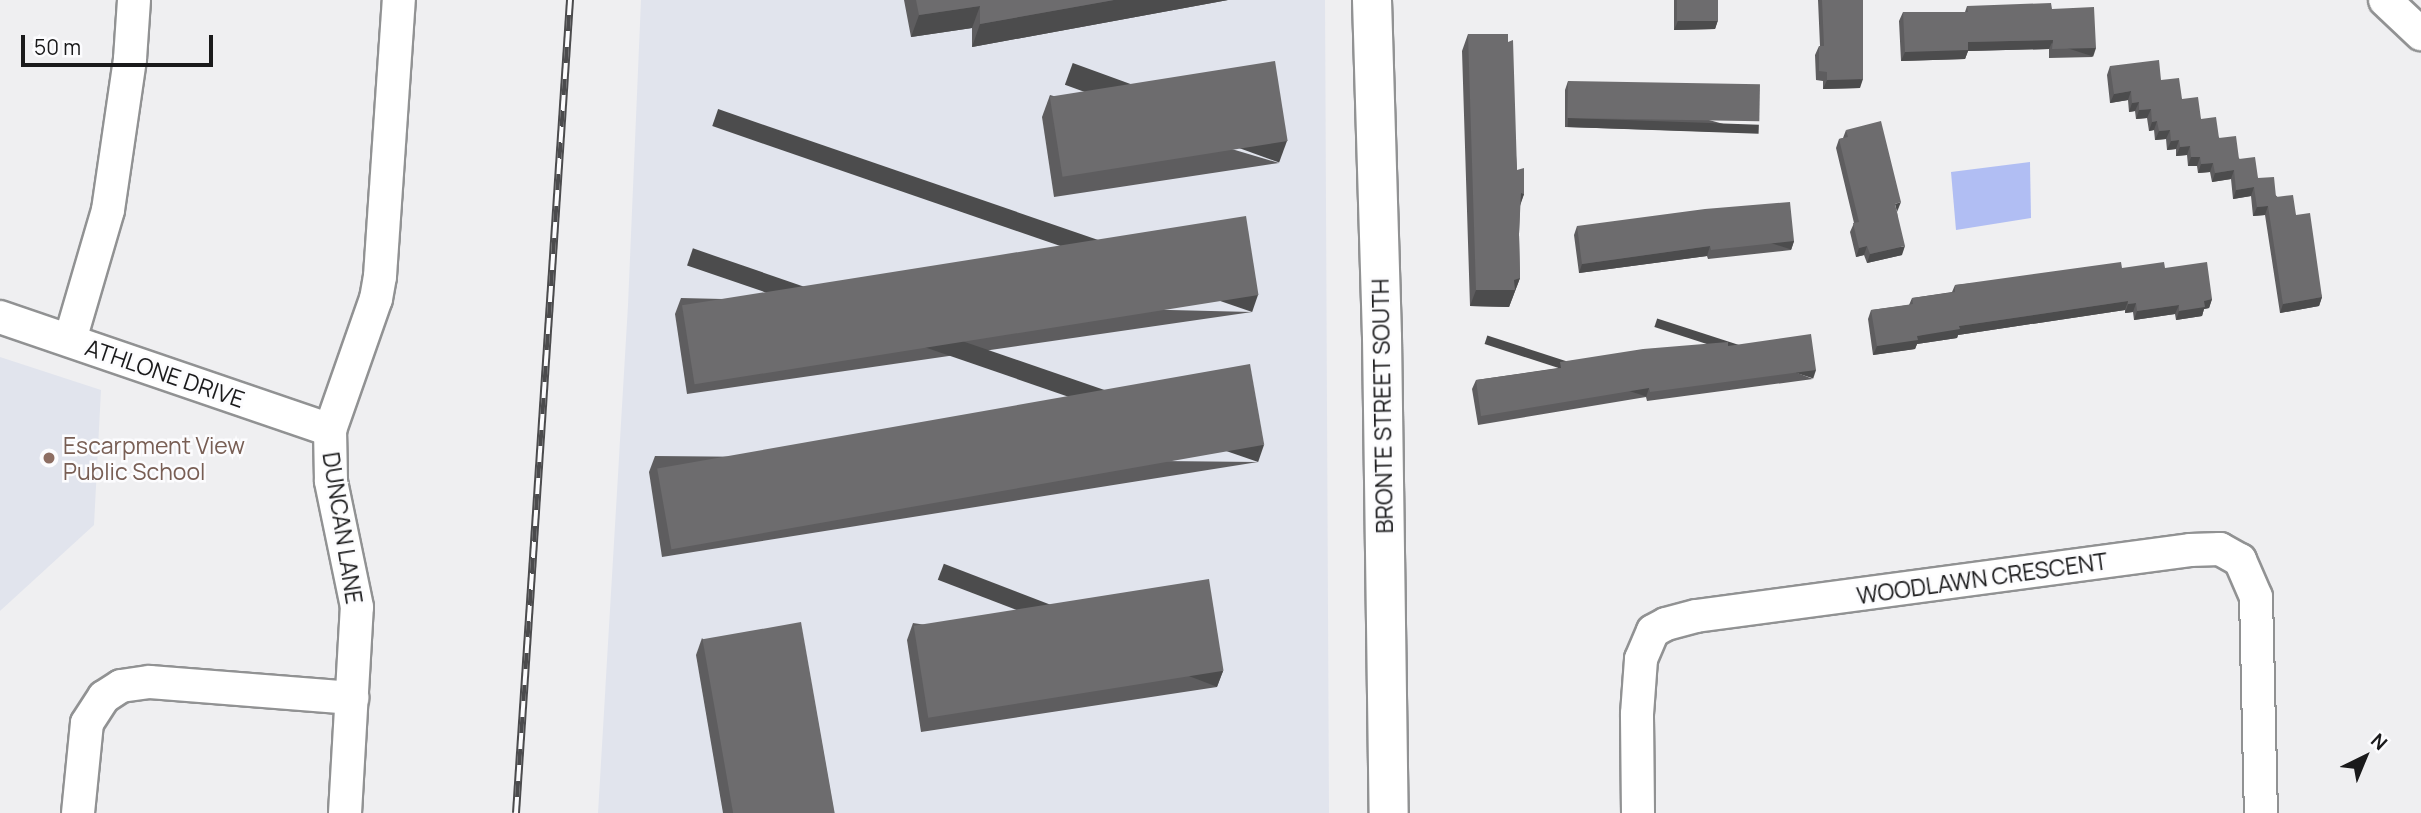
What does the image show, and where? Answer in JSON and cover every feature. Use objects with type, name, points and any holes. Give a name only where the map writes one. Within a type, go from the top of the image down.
[{"type":"main road","name":"BRONTE STREET SOUTH","points":[[1372,0],[1382,337],[1389,813]]},
{"type":"street","points":[[70,340],[108,209],[130,59],[134,0]]},
{"type":"street","name":"DUNCAN LANE","points":[[345,813],[357,607],[331,481],[330,430],[376,299],[380,276],[399,0]]},
{"type":"street","points":[[2385,0],[2421,34]]},
{"type":"street","name":"ATHLONE DRIVE","points":[[0,317],[330,430]]},
{"type":"street","name":"WOODLAWN CRESCENT","points":[[1638,813],[1637,714],[1641,659],[1653,631],[1666,624],[1696,616],[2190,550],[2220,549],[2240,560],[2256,597],[2261,813]]},
{"type":"street","points":[[78,813],[87,723],[104,697],[121,686],[150,682],[352,698]]},
{"type":"shaded area","points":[[641,0],[1325,0],[1329,813],[598,813],[628,305]]},
{"type":"shaded area","points":[[2030,162],[2031,218],[1956,230],[1951,172]]},
{"type":"shaded area","name":"Escarpment View Public School","points":[[0,357],[101,390],[94,525],[0,611]]},
{"type":"building","points":[[916,0],[1114,0],[980,24],[980,6],[919,15]]},
{"type":"building","points":[[1677,0],[1718,0],[1718,21],[1677,21]]},
{"type":"building","points":[[1822,0],[1863,0],[1863,79],[1827,80],[1827,72],[1819,71],[1819,46],[1824,46]]},
{"type":"building","points":[[2051,3],[2052,9],[2094,7],[2096,48],[2052,49],[2053,40],[1968,42],[1968,50],[1905,52],[1903,12],[1968,12],[1967,6]]},
{"type":"building","points":[[1468,34],[1508,34],[1508,42],[1513,40],[1517,170],[1524,168],[1519,234],[1520,278],[1514,280],[1515,290],[1476,290]]},
{"type":"building","points":[[2159,60],[2161,80],[2179,78],[2182,99],[2198,97],[2201,119],[2216,117],[2219,138],[2236,136],[2239,159],[2255,157],[2258,178],[2274,177],[2276,197],[2293,195],[2296,215],[2310,213],[2322,297],[2283,304],[2268,206],[2257,207],[2254,187],[2236,190],[2234,170],[2215,173],[2213,163],[2201,164],[2200,157],[2191,157],[2190,146],[2180,147],[2179,140],[2171,141],[2170,130],[2159,131],[2157,121],[2152,122],[2151,109],[2139,110],[2139,102],[2132,103],[2131,91],[2114,94],[2110,66]]},
{"type":"building","points":[[1275,61],[1288,141],[1062,177],[1050,97]]},
{"type":"building","points":[[1568,81],[1760,84],[1759,121],[1567,118]]},
{"type":"building","points":[[1881,121],[1901,202],[1895,204],[1905,246],[1870,254],[1867,246],[1859,248],[1853,223],[1859,222],[1839,139],[1848,137],[1846,130]]},
{"type":"building","points":[[1790,202],[1794,241],[1711,250],[1710,246],[1582,264],[1577,226],[1705,209]]},
{"type":"building","points":[[1246,216],[1259,295],[695,384],[682,305]]},
{"type":"building","points":[[2121,262],[2122,268],[2164,262],[2165,268],[2207,262],[2212,299],[2204,301],[2205,307],[2179,311],[2179,305],[2137,311],[2136,303],[2128,304],[2128,301],[1959,326],[1960,329],[1917,336],[1918,340],[1877,346],[1871,310],[1913,304],[1912,298],[1955,292],[1955,285]]},
{"type":"building","points":[[1811,334],[1816,370],[1650,392],[1649,388],[1481,416],[1476,380],[1561,368],[1560,362],[1643,349],[1728,342],[1728,346]]},
{"type":"building","points":[[1250,364],[1264,445],[671,549],[657,469]]},
{"type":"building","points":[[1209,579],[1224,671],[928,718],[914,626]]},
{"type":"building","points":[[801,622],[835,813],[733,813],[703,639]]},
{"type":"railway","points":[[516,813],[570,0]]},
{"type":"place","name":"Escarpment View Public School","points":[[49,458]]}]
